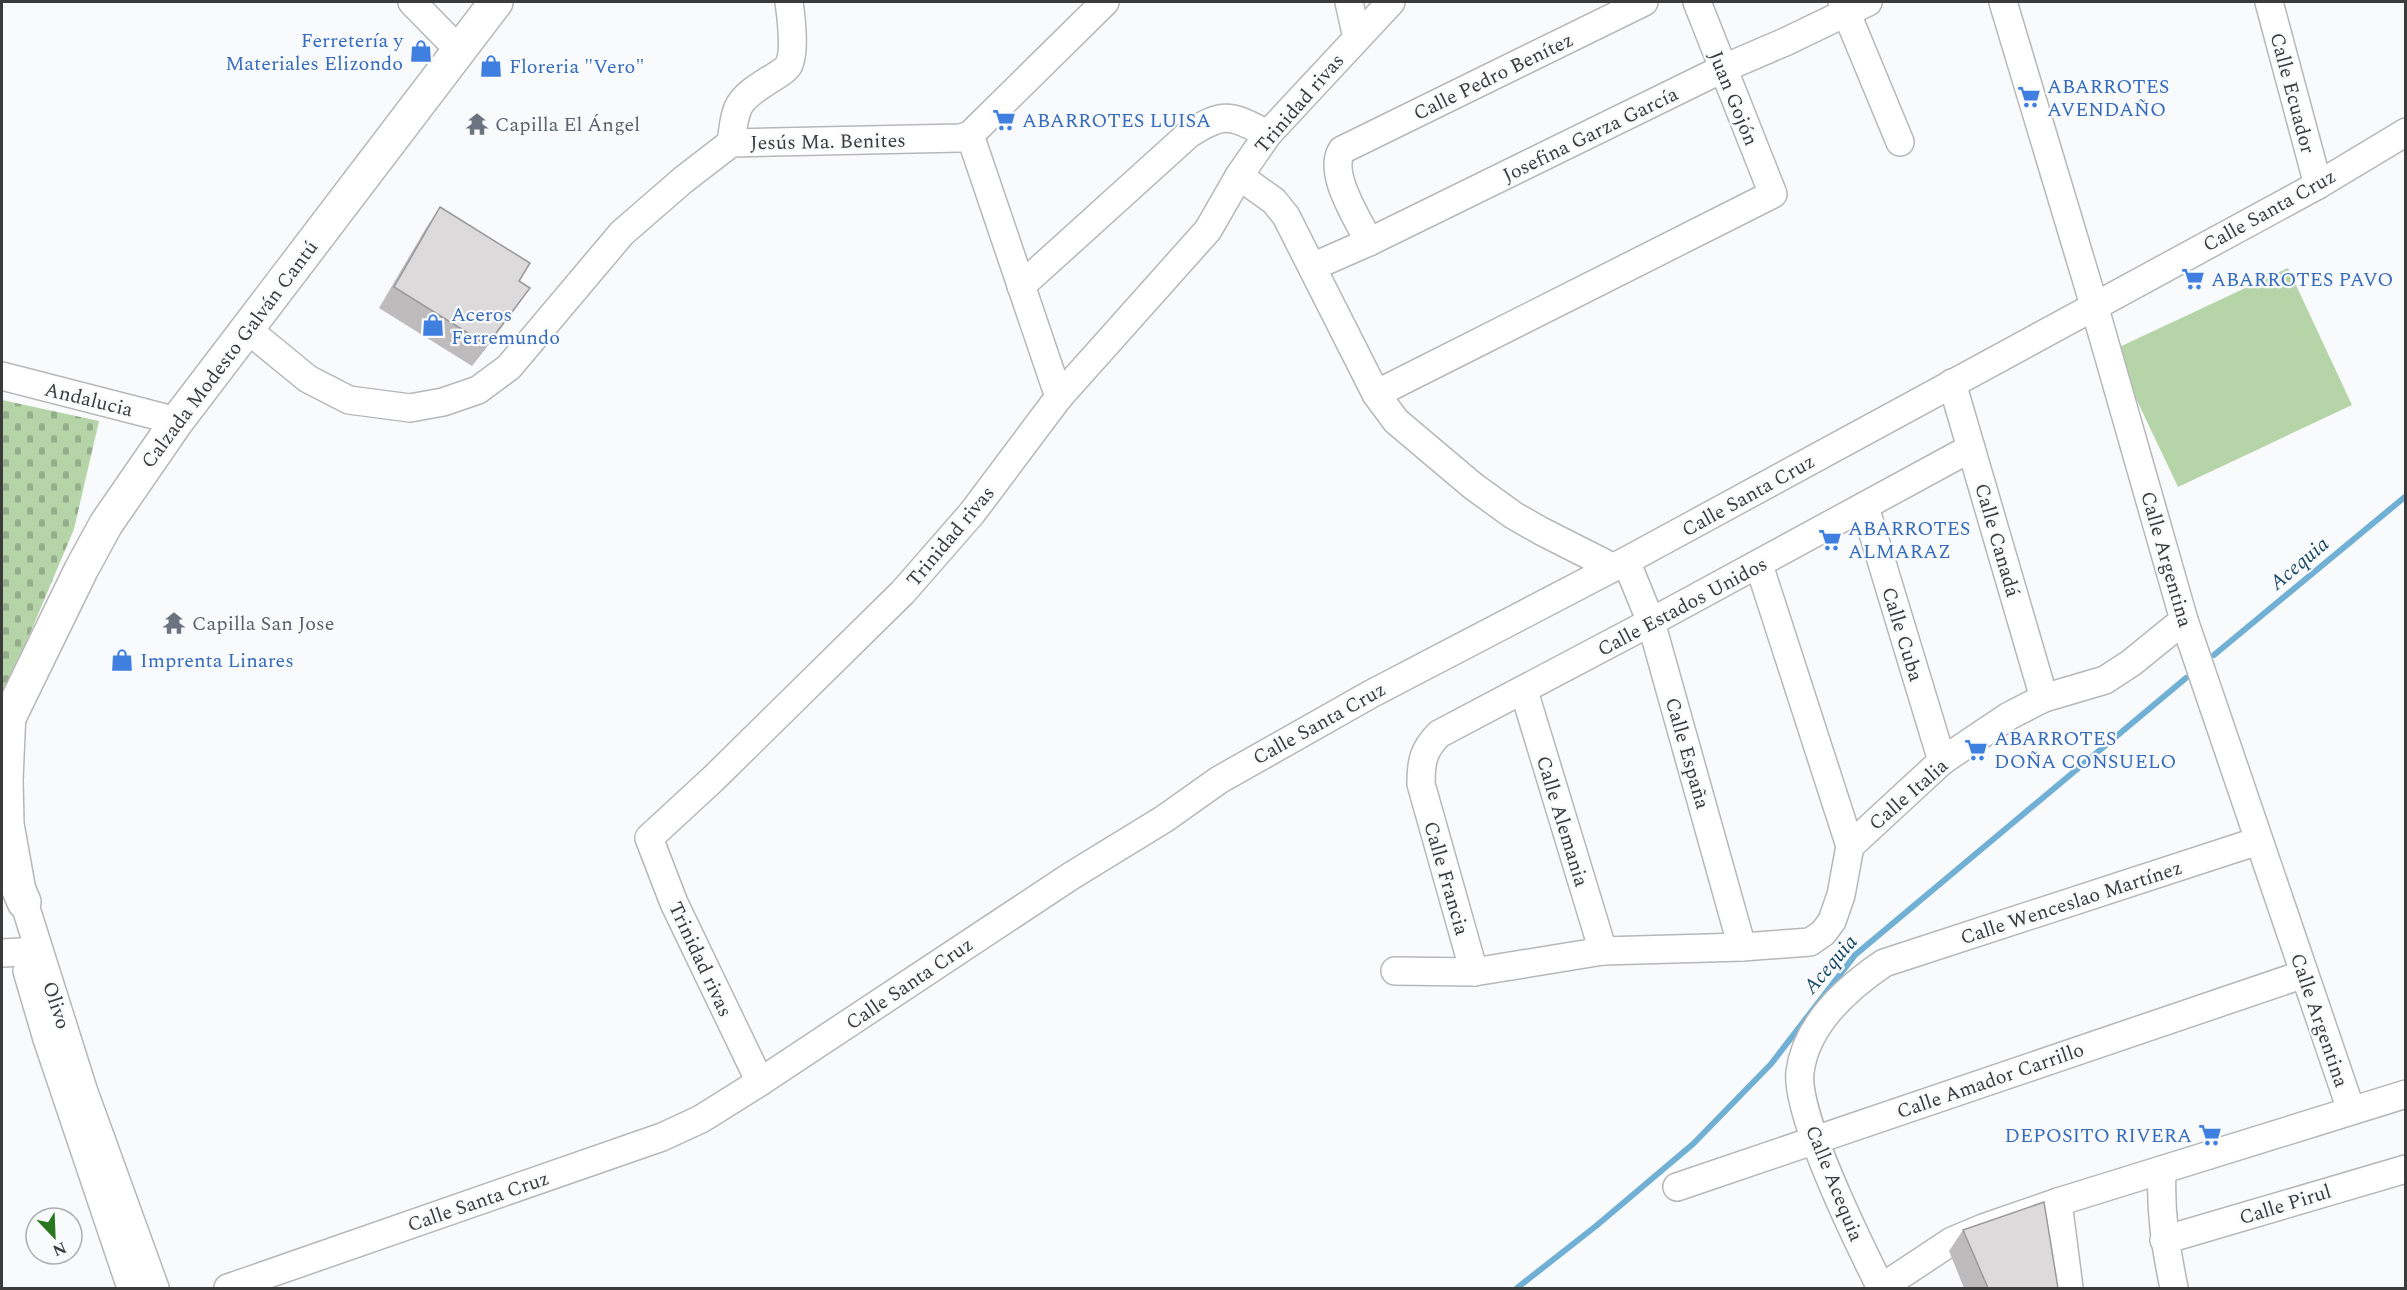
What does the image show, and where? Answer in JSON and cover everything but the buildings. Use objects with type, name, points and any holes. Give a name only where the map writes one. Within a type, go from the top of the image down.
[{"type":"main road","name":"Calzada Modesto Galván Cantú","points":[[7,722],[106,524],[177,421],[496,2]]},
{"type":"main road","points":[[2,851],[13,894]]},
{"type":"street","points":[[412,2],[459,50]]},
{"type":"street","points":[[731,143],[735,115],[742,100],[788,67],[792,56],[789,2]]},
{"type":"street","points":[[1059,397],[970,135],[1105,2]]},
{"type":"street","points":[[1349,2],[1357,38]]},
{"type":"street","name":"Trinidad rivas","points":[[760,1082],[674,903],[649,838],[739,754],[903,592],[972,513],[1059,397],[1208,230],[1239,176],[1268,134],[1390,2]]},
{"type":"street","name":"Calle Pedro Benítez","points":[[1369,242],[1339,179],[1336,165],[1337,157],[1342,150],[1644,2]]},
{"type":"street","name":"Juan Gojón","points":[[1376,394],[1773,194],[1697,2]]},
{"type":"street","name":"Calle Argentina","points":[[2003,2],[2094,305],[2184,620],[2351,1110]]},
{"type":"street","name":"Calle Ecuador","points":[[2269,2],[2318,184]]},
{"type":"street","points":[[1852,5],[1900,142]]},
{"type":"street","name":"Josefina Garza García","points":[[1312,267],[1369,242],[1722,69],[1785,42],[1852,5]]},
{"type":"street","points":[[1020,286],[1189,134],[1208,121],[1220,117],[1234,118],[1268,134]]},
{"type":"street","name":"Calle Santa Cruz","points":[[228,1288],[662,1137],[701,1119],[1071,876],[1164,819],[1219,780],[1371,694],[1619,564],[2318,184],[2406,132]]},
{"type":"street","name":"Jesús Ma. Benites","points":[[247,329],[308,379],[349,400],[410,408],[444,402],[478,390],[508,367],[622,233],[683,180],[731,143],[960,138],[970,135]]},
{"type":"street","points":[[1239,176],[1274,201],[1287,216],[1376,394],[1396,421],[1473,486],[1541,531],[1619,564]]},
{"type":"street","name":"Andalucia","points":[[2,376],[177,421]]},
{"type":"street","name":"Calle Canadá","points":[[1952,383],[2044,698]]},
{"type":"street","name":"Calle Estados Unidos","points":[[1421,783],[1421,761],[1428,746],[1439,734],[1759,565],[1971,448]]},
{"type":"street","name":"Calle Cuba","points":[[1865,507],[1942,761]]},
{"type":"street","name":"Calle España","points":[[1619,564],[1652,622],[1742,947]]},
{"type":"street","name":"Calle Italia","points":[[1742,947],[1810,942],[1823,933],[1832,921],[1841,895],[1850,846],[1759,565]]},
{"type":"street","name":"Calle Italia","points":[[1850,846],[1942,761],[2010,716],[2044,698],[2105,680],[2131,663],[2184,620]]},
{"type":"street","name":"Calle Alemania","points":[[1524,691],[1603,951]]},
{"type":"street","name":"Olivo","points":[[7,722],[13,894],[21,952],[47,1039],[131,1288]]},
{"type":"street","name":"Calle Francia","points":[[1421,783],[1474,972]]},
{"type":"street","name":"Calle Wenceslao Martínez","points":[[1800,1073],[1805,1052],[1821,1022],[1841,997],[1884,963],[2258,841]]},
{"type":"street","points":[[1395,971],[1474,972],[1603,951],[1742,947]]},
{"type":"street","name":"Olivo","points":[[21,952],[84,1089],[155,1288]]},
{"type":"street","name":"Calle Amador Carrillo","points":[[1677,1187],[2304,974]]},
{"type":"street","name":"Calle Acequia","points":[[1800,1073],[1804,1104],[1816,1140],[1860,1247],[1881,1288]]},
{"type":"street","points":[[1881,1288],[1952,1241],[1983,1228],[2058,1202],[2162,1172],[2406,1094]]},
{"type":"street","name":"Calle Pirul","points":[[2164,1240],[2406,1169]]},
{"type":"street","points":[[2162,1172],[2160,1196],[2164,1240],[2174,1288]]},
{"type":"street","points":[[2058,1202],[2069,1288]]},
{"type":"green space","points":[[2288,268],[2352,405],[2178,487],[2113,350]]},
{"type":"green space","points":[[2,400],[99,421],[74,529],[2,700]]},
{"type":"waterway","name":"Acequia","points":[[2214,655],[2406,496]]},
{"type":"waterway","name":"Acequia","points":[[1517,1288],[1596,1226],[1693,1144],[1771,1064],[1855,955],[2186,678]]},
{"type":"place","name":"Ferretería y Materiales Elizondo","points":[[421,51]]},
{"type":"place","name":"Floreria \"Vero\"","points":[[491,66]]},
{"type":"place","name":"ABARROTES AVENDAÑO","points":[[2029,97]]},
{"type":"place","name":"ABARROTES LUISA","points":[[1004,120]]},
{"type":"place","name":"Capilla El Ángel","points":[[477,124]]},
{"type":"place","name":"ABARROTES PAVO","points":[[2193,279]]},
{"type":"place","name":"Aceros Ferremundo","points":[[433,325]]},
{"type":"place","name":"ABARROTES ALMARAZ","points":[[1830,540]]},
{"type":"place","name":"Capilla San Jose","points":[[174,623]]},
{"type":"place","name":"Imprenta Linares","points":[[122,660]]},
{"type":"place","name":"ABARROTES DOÑA CONSUELO","points":[[1976,750]]},
{"type":"place","name":"DEPOSITO RIVERA","points":[[2210,1135]]}]
